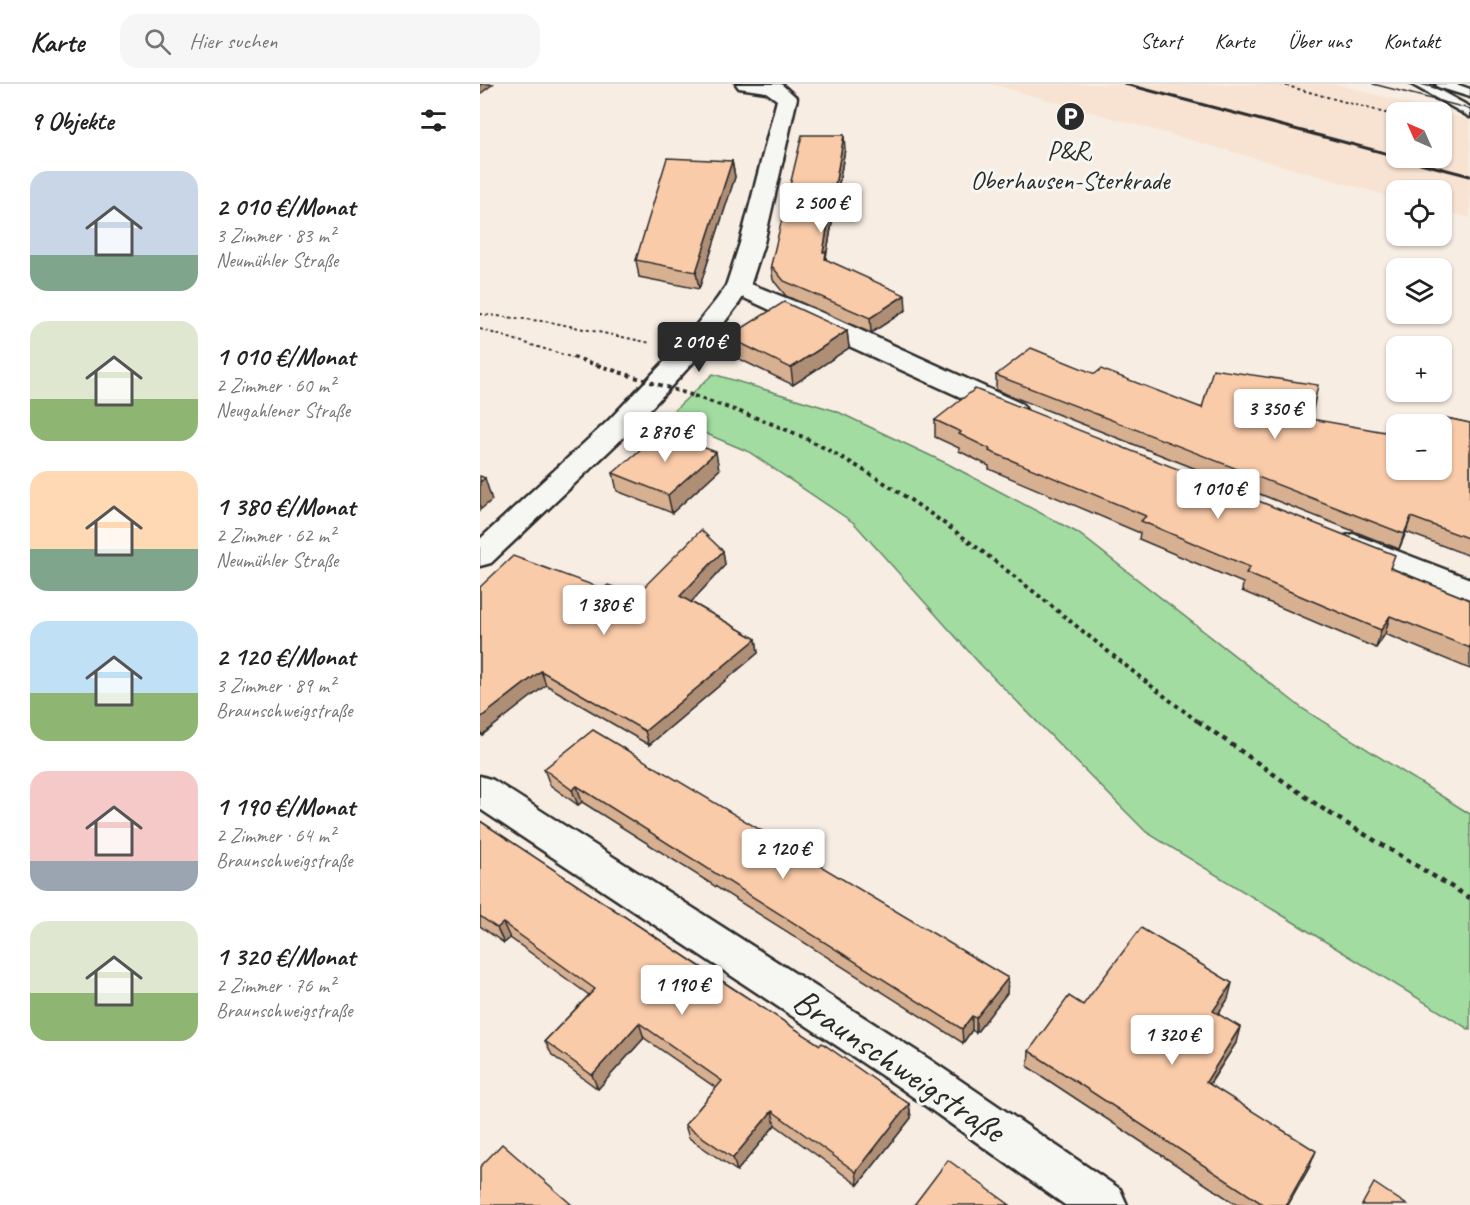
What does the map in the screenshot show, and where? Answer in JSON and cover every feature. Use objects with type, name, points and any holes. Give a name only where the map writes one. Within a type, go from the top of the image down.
[{"type":"street","points":[[480,556],[584,460],[690,350],[738,286],[752,243],[787,98],[775,85],[746,84]]},
{"type":"street","points":[[738,286],[794,308],[939,379],[1041,422]]},
{"type":"street","points":[[1327,534],[1470,591]]},
{"type":"street","name":"Braunschweigstraße","points":[[480,790],[914,1073],[1104,1205]]},
{"type":"lane","points":[[1418,84],[1470,113]]},
{"type":"lane","points":[[1443,84],[1470,93]]},
{"type":"path","points":[[1280,84],[1386,113]]},
{"type":"path","points":[[480,314],[550,322],[690,350]]},
{"type":"path","points":[[480,329],[694,396],[779,426],[828,449],[927,510],[992,556],[1187,714],[1277,781],[1385,850],[1470,898]]},
{"type":"shaded area","points":[[991,84],[1336,84],[1404,102],[1386,102],[1386,168],[1452,168],[1452,116],[1470,120],[1470,218],[1452,213],[1452,180],[1386,180],[1386,195]]},
{"type":"green space","points":[[713,374],[836,411],[948,464],[1078,533],[1303,709],[1470,814],[1470,1030],[1146,832],[979,663],[854,523],[749,452],[667,417]]},
{"type":"building","points":[[802,135],[844,135],[823,252],[826,252],[825,259],[905,295],[870,318],[784,281],[771,265]]},
{"type":"building","points":[[667,158],[732,161],[696,272],[636,260]]},
{"type":"building","points":[[784,302],[847,331],[791,368],[728,337]]},
{"type":"building","points":[[1031,348],[1095,374],[1101,369],[1202,408],[1213,369],[1318,385],[1311,419],[1386,432],[1386,480],[1452,480],[1452,419],[1470,423],[1470,539],[1411,517],[1404,534],[996,375]]},
{"type":"building","points":[[975,389],[1395,555],[1390,568],[1470,600],[1470,648],[1390,616],[1381,630],[1246,573],[1250,567],[1141,521],[1146,516],[989,451],[990,449],[959,434],[961,432],[935,420]]},
{"type":"building","points":[[661,432],[716,452],[668,495],[613,473]]},
{"type":"building","points":[[701,530],[723,551],[680,596],[756,639],[645,731],[541,671],[480,718],[480,587],[513,556],[603,589],[608,585],[636,595]]},
{"type":"building","points":[[593,730],[1008,978],[976,1018],[972,1016],[962,1029],[577,786],[572,790],[544,769]]},
{"type":"building","points":[[480,821],[820,1045],[822,1043],[909,1104],[856,1172],[772,1111],[733,1158],[685,1125],[722,1081],[639,1023],[592,1075],[545,1041],[595,989],[503,923],[497,928],[480,916]]},
{"type":"building","points":[[1141,928],[1232,983],[1213,1011],[1240,1027],[1206,1082],[1316,1151],[1286,1205],[1264,1205],[1029,1051],[1069,996],[1083,1005]]},
{"type":"building","points":[[502,1144],[572,1205],[480,1205],[480,1167]]},
{"type":"building","points":[[948,1160],[1010,1205],[914,1205]]},
{"type":"building","points":[[1374,1183],[1407,1205],[1362,1205]]},
{"type":"tram line","points":[[1373,84],[1470,109]]},
{"type":"tram line","points":[[1421,84],[1470,98]]},
{"type":"railway","points":[[1125,84],[1386,153]]},
{"type":"railway","points":[[1439,168],[1470,176]]},
{"type":"place","name":"P&R, Oberhausen-Sterkrade","points":[[1070,116]]}]
